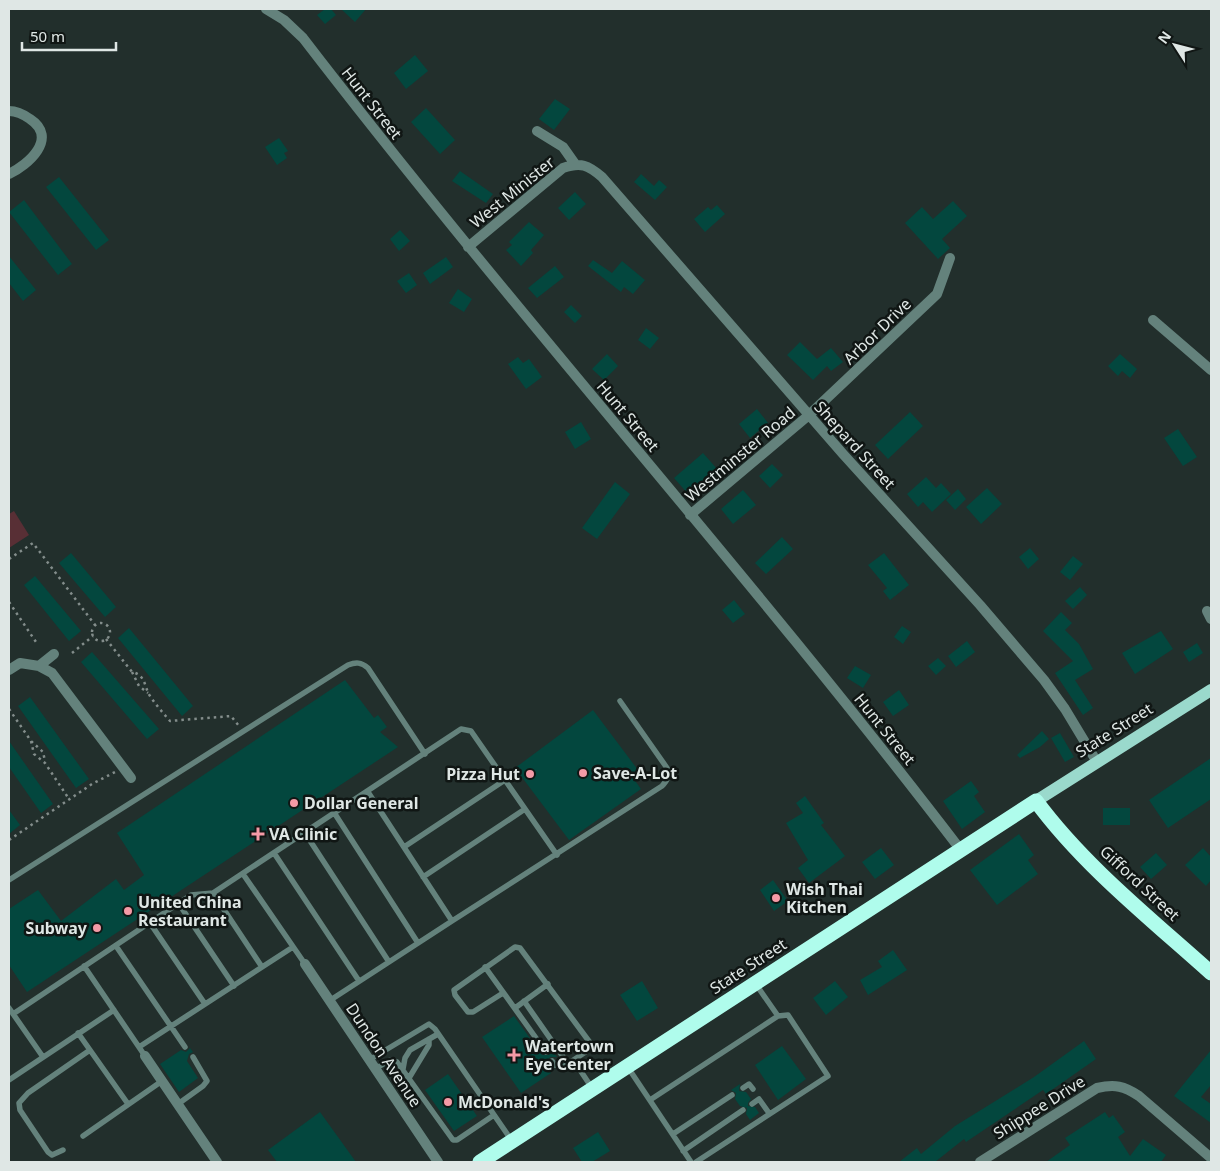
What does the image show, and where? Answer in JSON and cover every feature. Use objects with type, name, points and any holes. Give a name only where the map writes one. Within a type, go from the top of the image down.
[{"type":"highway","name":"State Street","points":[[480,1162],[1036,801]]},
{"type":"highway","name":"Gifford Street","points":[[1036,801],[1047,816],[1101,872],[1211,973]]},
{"type":"main road","name":"State Street","points":[[1036,801],[1211,690]]},
{"type":"street","name":"Hunt Street","points":[[266,9],[284,20],[303,38],[468,247],[690,515],[913,788],[960,849]]},
{"type":"street","points":[[9,111],[21,113],[35,122],[42,137],[38,150],[30,162],[9,174]]},
{"type":"street","points":[[537,131],[563,147],[576,164]]},
{"type":"street","name":"West Minister","points":[[468,247],[563,168],[576,164]]},
{"type":"street","name":"Shepard Street","points":[[576,164],[590,166],[602,177],[809,415],[1044,680],[1065,709],[1097,762]]},
{"type":"street","name":"Arbor Drive","points":[[809,415],[937,294],[950,258]]},
{"type":"street","points":[[1153,320],[1211,370]]},
{"type":"street","name":"Westminster Road","points":[[690,515],[809,415]]},
{"type":"street","points":[[39,666],[54,654]]},
{"type":"street","points":[[9,670],[20,663],[39,666],[52,673],[131,778]]},
{"type":"street","name":"Dundon Avenue","points":[[305,964],[438,1162]]},
{"type":"street","points":[[142,1051],[217,1162]]},
{"type":"street","name":"Shippee Drive","points":[[980,1162],[1097,1088],[1114,1084],[1126,1088],[1139,1096],[1211,1158]]},
{"type":"lane","points":[[9,880],[355,662],[363,664],[368,668],[425,754]]},
{"type":"lane","points":[[329,1001],[667,781],[669,775],[666,768],[620,701]]},
{"type":"lane","points":[[13,1014],[191,895],[213,893],[243,874],[461,729],[465,728],[471,731],[556,855]]},
{"type":"lane","points":[[404,847],[505,780]]},
{"type":"lane","points":[[368,792],[452,921]]},
{"type":"lane","points":[[423,877],[526,810]]},
{"type":"lane","points":[[335,814],[418,943]]},
{"type":"lane","points":[[305,833],[389,962]]},
{"type":"lane","points":[[274,853],[359,981]]},
{"type":"lane","points":[[243,874],[305,964]]},
{"type":"lane","points":[[213,893],[262,967]]},
{"type":"lane","points":[[179,904],[234,986]]},
{"type":"lane","points":[[150,923],[205,1004]]},
{"type":"lane","points":[[116,946],[185,1047]]},
{"type":"lane","points":[[84,966],[142,1051],[171,1026],[293,947]]},
{"type":"lane","points":[[503,992],[473,1012],[465,1010],[455,995],[454,990],[515,947],[520,948],[590,1044],[587,1051],[571,1062],[559,1067],[552,1060]]},
{"type":"lane","points":[[485,967],[546,1052]]},
{"type":"lane","points":[[754,983],[778,1016]]},
{"type":"lane","points":[[515,1008],[548,984]]},
{"type":"lane","points":[[524,1001],[592,1088]]},
{"type":"lane","points":[[9,1008],[43,1057]]},
{"type":"lane","points":[[9,1080],[114,1010]]},
{"type":"lane","points":[[650,1100],[778,1016],[788,1015],[828,1076],[696,1162]]},
{"type":"lane","points":[[372,1064],[426,1024],[432,1026],[512,1141]]},
{"type":"lane","points":[[78,1033],[128,1104]]},
{"type":"lane","points":[[403,1069],[405,1058],[410,1050],[438,1034]]},
{"type":"lane","points":[[409,1078],[429,1045],[429,1039]]},
{"type":"lane","points":[[63,1150],[52,1155],[48,1152],[20,1110],[19,1103],[28,1093],[90,1050]]},
{"type":"lane","points":[[178,1104],[203,1086],[207,1080],[192,1057]]},
{"type":"lane","points":[[372,1064],[390,1060],[397,1062],[453,1140],[457,1140],[494,1115]]},
{"type":"lane","points":[[626,1066],[691,1162]]},
{"type":"lane","points":[[83,1136],[162,1080]]},
{"type":"lane","points":[[743,1088],[749,1084],[753,1089]]},
{"type":"lane","points":[[673,1134],[732,1095]]},
{"type":"lane","points":[[752,1104],[758,1097],[769,1113]]},
{"type":"lane","points":[[684,1151],[743,1110]]},
{"type":"path","points":[[9,559],[33,543],[96,625]]},
{"type":"path","points":[[9,602],[36,642]]},
{"type":"path","points":[[94,636],[92,632],[96,625],[100,623],[108,626],[109,635],[106,639]]},
{"type":"path","points":[[94,636],[102,640],[106,639]]},
{"type":"path","points":[[72,653],[94,636]]},
{"type":"path","points":[[106,639],[132,672],[139,686],[148,693],[170,721],[231,716],[244,731]]},
{"type":"path","points":[[132,672],[138,674],[148,686],[148,693]]},
{"type":"path","points":[[9,709],[31,741],[43,752],[45,763]]},
{"type":"path","points":[[31,741],[34,754],[45,763],[69,799]]},
{"type":"path","points":[[9,840],[69,799],[123,768]]},
{"type":"shaded area","points":[[14,511],[29,535],[9,548],[9,514]]},
{"type":"building","points":[[325,9],[331,9],[336,15],[325,24],[317,15]]},
{"type":"building","points":[[341,9],[366,9],[355,22]]},
{"type":"building","points":[[415,55],[428,71],[406,89],[394,73]]},
{"type":"building","points":[[555,99],[570,109],[554,130],[539,119]]},
{"type":"building","points":[[426,108],[455,140],[440,154],[411,122]]},
{"type":"building","points":[[279,138],[288,151],[284,153],[287,158],[277,165],[265,147]]},
{"type":"building","points":[[460,171],[493,194],[486,203],[452,181]]},
{"type":"building","points":[[641,174],[654,186],[659,180],[667,187],[655,200],[634,182]]},
{"type":"building","points":[[59,177],[109,240],[96,250],[46,187]]},
{"type":"building","points":[[575,192],[586,204],[569,220],[558,208]]},
{"type":"building","points":[[24,200],[72,264],[58,275],[9,212]]},
{"type":"building","points":[[953,201],[967,216],[942,239],[950,248],[938,259],[905,223],[922,207],[933,219]]},
{"type":"building","points":[[717,205],[725,214],[705,232],[694,219],[708,207],[711,210]]},
{"type":"building","points":[[529,222],[544,235],[531,250],[533,253],[521,266],[506,250],[512,245],[509,242]]},
{"type":"building","points":[[400,230],[410,241],[399,251],[390,239]]},
{"type":"building","points":[[9,256],[36,290],[23,301],[9,283]]},
{"type":"building","points":[[446,257],[453,267],[430,284],[423,273]]},
{"type":"building","points":[[593,260],[612,273],[622,261],[645,280],[633,294],[624,287],[621,292],[588,266]]},
{"type":"building","points":[[555,266],[564,277],[537,298],[528,288]]},
{"type":"building","points":[[409,273],[417,285],[406,293],[397,281]]},
{"type":"building","points":[[458,289],[472,299],[464,312],[449,303]]},
{"type":"building","points":[[571,305],[582,316],[575,323],[564,312]]},
{"type":"building","points":[[646,328],[659,338],[650,349],[638,340]]},
{"type":"building","points":[[800,342],[817,359],[831,348],[843,362],[831,371],[827,366],[813,380],[787,355]]},
{"type":"building","points":[[607,354],[618,366],[604,380],[592,369]]},
{"type":"building","points":[[1120,354],[1137,369],[1130,378],[1122,371],[1118,376],[1108,366]]},
{"type":"building","points":[[518,357],[523,363],[529,359],[542,377],[526,389],[508,364]]},
{"type":"building","points":[[757,409],[768,423],[750,438],[739,424]]},
{"type":"building","points":[[910,412],[923,426],[888,459],[875,445]]},
{"type":"building","points":[[581,422],[591,439],[575,449],[565,432]]},
{"type":"building","points":[[1178,429],[1197,457],[1183,466],[1164,438]]},
{"type":"building","points":[[703,453],[718,470],[689,495],[674,478]]},
{"type":"building","points":[[772,464],[783,475],[770,488],[759,476]]},
{"type":"building","points":[[926,477],[936,488],[941,483],[951,494],[932,512],[923,502],[918,507],[907,494]]},
{"type":"building","points":[[615,482],[630,494],[597,539],[582,528]]},
{"type":"building","points":[[987,488],[1002,504],[981,524],[966,507]]},
{"type":"building","points":[[958,489],[966,499],[955,510],[946,500]]},
{"type":"building","points":[[743,490],[756,505],[733,524],[721,509]]},
{"type":"building","points":[[782,537],[793,549],[766,574],[755,563]]},
{"type":"building","points":[[1030,548],[1039,559],[1028,569],[1019,557]]},
{"type":"building","points":[[71,553],[116,607],[105,617],[59,563]]},
{"type":"building","points":[[884,553],[909,585],[890,600],[883,591],[887,588],[868,565]]},
{"type":"building","points":[[1073,556],[1083,564],[1070,580],[1060,572]]},
{"type":"building","points":[[35,576],[81,631],[69,641],[24,585]]},
{"type":"building","points":[[1080,587],[1087,595],[1073,609],[1065,601]]},
{"type":"building","points":[[734,600],[745,614],[733,623],[722,610]]},
{"type":"building","points":[[1061,612],[1072,623],[1065,630],[1079,644],[1093,669],[1075,680],[1093,708],[1083,715],[1055,673],[1073,661],[1043,631]]},
{"type":"building","points":[[902,626],[911,632],[903,644],[894,637]]},
{"type":"building","points":[[129,628],[193,706],[182,716],[118,638]]},
{"type":"building","points":[[1161,631],[1173,649],[1135,674],[1122,653]]},
{"type":"building","points":[[967,641],[975,652],[956,667],[948,656]]},
{"type":"building","points":[[1197,643],[1203,653],[1189,662],[1183,652]]},
{"type":"building","points":[[92,652],[159,729],[147,739],[81,662]]},
{"type":"building","points":[[938,658],[946,666],[936,675],[928,666]]},
{"type":"building","points":[[855,666],[871,675],[863,688],[847,678]]},
{"type":"building","points":[[345,680],[374,718],[378,715],[387,727],[380,732],[398,747],[27,992],[9,965],[9,909],[38,890],[61,921],[116,879],[124,890],[144,875],[117,833]]},
{"type":"building","points":[[899,690],[909,705],[893,716],[883,702]]},
{"type":"building","points":[[30,697],[89,779],[76,788],[18,706]]},
{"type":"building","points":[[593,710],[638,770],[631,775],[641,789],[569,840],[515,768]]},
{"type":"building","points":[[1042,731],[1049,739],[1040,747],[1020,758],[1017,755]]},
{"type":"building","points":[[1060,733],[1074,757],[1065,762],[1051,738]]},
{"type":"building","points":[[9,741],[53,804],[41,813],[9,767]]},
{"type":"building","points":[[1211,758],[1211,799],[1168,828],[1149,800]]},
{"type":"building","points":[[971,781],[979,792],[974,796],[985,812],[962,829],[943,801]]},
{"type":"building","points":[[805,796],[824,823],[821,825],[845,856],[809,883],[798,868],[808,860],[786,823],[803,813],[796,803]]},
{"type":"building","points":[[1103,808],[1130,808],[1130,825],[1103,825]]},
{"type":"building","points":[[9,810],[20,825],[9,834]]},
{"type":"building","points":[[1019,834],[1034,855],[1028,860],[1038,874],[997,905],[970,870]]},
{"type":"building","points":[[881,848],[894,865],[875,879],[862,862]]},
{"type":"building","points":[[1203,848],[1211,857],[1211,880],[1206,886],[1185,865]]},
{"type":"building","points":[[1156,853],[1167,865],[1151,879],[1140,867]]},
{"type":"building","points":[[773,880],[788,901],[774,911],[760,890]]},
{"type":"building","points":[[893,950],[907,970],[868,995],[860,980],[882,967],[878,961]]},
{"type":"building","points":[[642,981],[658,1008],[637,1021],[620,995]]},
{"type":"building","points":[[835,981],[848,997],[826,1015],[813,998]]},
{"type":"building","points":[[514,1016],[542,1055],[549,1055],[550,1048],[557,1057],[550,1057],[545,1065],[551,1073],[521,1093],[482,1037]]},
{"type":"building","points":[[1084,1041],[1096,1059],[1046,1094],[1043,1090],[966,1142],[964,1139],[935,1162],[899,1162],[917,1148],[921,1154],[955,1126],[1034,1077]]},
{"type":"building","points":[[782,1046],[806,1079],[778,1100],[755,1065]]},
{"type":"building","points":[[190,1048],[193,1052],[189,1054],[187,1061],[198,1078],[179,1092],[160,1064],[181,1050],[186,1052]]},
{"type":"building","points":[[1211,1050],[1211,1085],[1201,1097],[1211,1104],[1211,1123],[1174,1096]]},
{"type":"building","points":[[448,1074],[477,1116],[454,1131],[425,1090]]},
{"type":"building","points":[[740,1084],[739,1091],[746,1092],[751,1099],[748,1106],[755,1107],[759,1113],[750,1120],[746,1114],[747,1108],[740,1106],[735,1099],[736,1093],[731,1090]]},
{"type":"building","points":[[320,1112],[356,1162],[277,1162],[268,1150]]},
{"type":"building","points":[[1105,1112],[1109,1118],[1113,1115],[1125,1132],[1118,1137],[1130,1156],[1143,1139],[1166,1155],[1161,1162],[1046,1162],[1070,1145],[1065,1138]]},
{"type":"building","points":[[598,1132],[610,1151],[592,1162],[582,1162],[573,1148]]},
{"type":"place","name":"Save-A-Lot","points":[[583,773]]},
{"type":"place","name":"Pizza Hut","points":[[530,774]]},
{"type":"place","name":"Dollar General","points":[[294,803]]},
{"type":"place","name":"VA Clinic","points":[[258,834]]},
{"type":"place","name":"Wish Thai Kitchen","points":[[776,898]]},
{"type":"place","name":"United China Restaurant","points":[[128,911]]},
{"type":"place","name":"Subway","points":[[97,928]]},
{"type":"place","name":"Watertown Eye Center","points":[[514,1055]]},
{"type":"place","name":"McDonald's","points":[[448,1102]]}]
